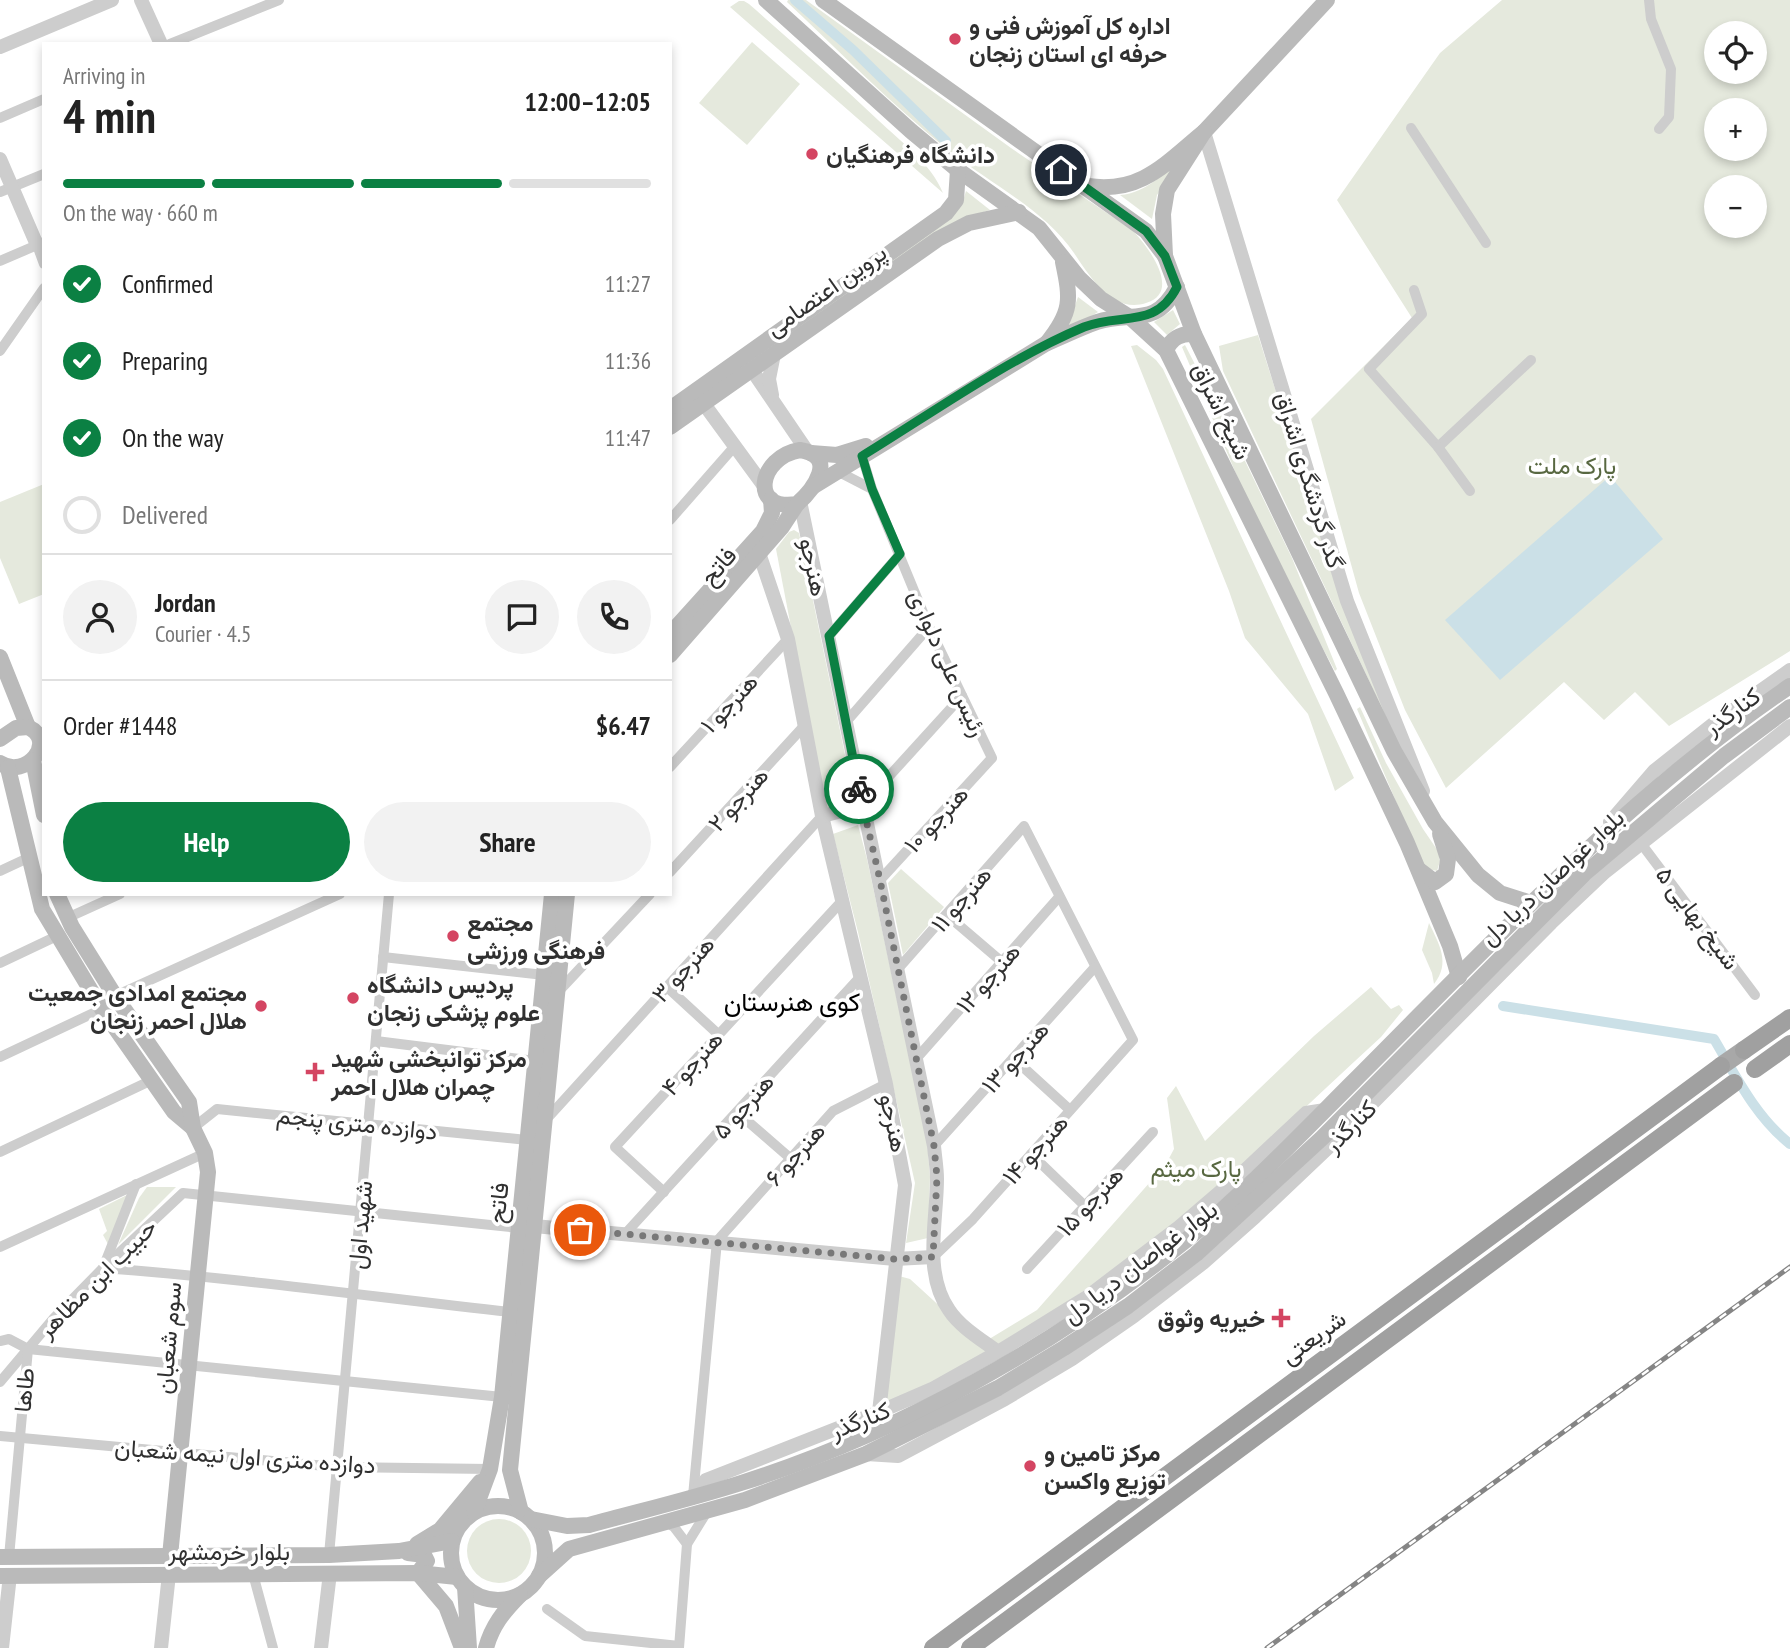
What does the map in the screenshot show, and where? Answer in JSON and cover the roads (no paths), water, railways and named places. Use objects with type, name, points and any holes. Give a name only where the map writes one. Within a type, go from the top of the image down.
[{"type":"highway","points":[[1744,1050],[1790,1018]]},
{"type":"highway","points":[[1755,1069],[1790,1044]]},
{"type":"highway","name":"شریعتی","points":[[933,1648],[1721,1066]]},
{"type":"highway","name":"شریعتی","points":[[970,1648],[1734,1083]]},
{"type":"main road","name":"شیخ اشراق","points":[[767,0],[911,131],[958,170],[1039,228],[1101,299],[1131,318],[1167,350],[1336,693],[1417,868],[1450,946],[1459,977]]},
{"type":"main road","name":"شیخ اشراق","points":[[823,0],[1146,231],[1165,256],[1194,334],[1394,751],[1436,822],[1478,875],[1500,892],[1531,904]]},
{"type":"main road","points":[[1083,185],[1106,189],[1130,186],[1152,175],[1204,132],[1327,0]]},
{"type":"main road","points":[[1165,256],[1163,214],[1167,190],[1204,132]]},
{"type":"main road","name":"پروین اعتصامی","points":[[672,408],[699,397],[748,364],[946,213],[956,200],[958,170]]},
{"type":"main road","name":"پروین اعتصامی","points":[[748,364],[774,354],[939,239],[969,223],[1019,212]]},
{"type":"main road","points":[[1047,343],[1059,329],[1067,312],[1070,294],[1062,257]]},
{"type":"main road","points":[[814,486],[1047,343],[1100,321],[1146,317],[1159,311],[1170,300],[1177,287]]},
{"type":"main road","points":[[1167,350],[1180,335],[1194,334]]},
{"type":"main road","name":"پروین اعتصامی","points":[[672,425],[699,397]]},
{"type":"main road","points":[[809,452],[819,461],[821,468],[818,479],[798,503],[782,505],[767,492],[765,477],[777,461],[789,452],[809,452],[837,455],[892,438]]},
{"type":"main road","name":"فاتح","points":[[672,653],[755,549],[772,513],[767,492]]},
{"type":"main road","name":"فاتح","points":[[672,632],[755,549],[782,527],[798,503]]},
{"type":"main road","points":[[0,657],[13,688],[39,735],[38,786],[42,805]]},
{"type":"main road","name":"بلوار غواصان دریا دل","points":[[526,1516],[567,1526],[589,1525],[762,1476],[859,1438],[990,1373],[1118,1292],[1186,1241],[1251,1184],[1589,847],[1711,744],[1790,686]]},
{"type":"main road","points":[[1,703],[12,696],[13,688]]},
{"type":"main road","name":"بلوار غواصان دریا دل","points":[[539,1576],[569,1549],[708,1510],[801,1480],[866,1454],[998,1388],[1128,1306],[1196,1254],[1326,1142],[1576,882],[1661,807],[1729,762],[1790,707]]},
{"type":"main road","points":[[1,736],[16,728],[35,727]]},
{"type":"main road","points":[[2,765],[16,768],[39,750]]},
{"type":"main road","name":"سوم شعبان","points":[[2,765],[14,794],[42,909],[102,1009],[174,1112],[193,1128]]},
{"type":"main road","points":[[14,794],[18,785],[27,780],[38,786]]},
{"type":"main road","points":[[1417,868],[1435,882],[1446,874],[1448,859],[1436,822]]},
{"type":"main road","name":"سوم شعبان","points":[[58,896],[67,918],[115,996],[189,1102],[193,1128],[205,1153],[208,1172],[170,1556]]},
{"type":"main road","name":"فاتح","points":[[526,1516],[510,1470],[526,1227],[527,1140],[551,896]]},
{"type":"main road","name":"فاتح","points":[[474,1512],[491,1469],[502,1397],[510,1312],[544,1122],[567,896]]},
{"type":"main road","points":[[1721,1066],[1744,1050]]},
{"type":"main road","points":[[1734,1083],[1755,1069]]},
{"type":"main road","points":[[399,1551],[440,1530],[491,1469]]},
{"type":"main road","points":[[469,1648],[461,1582],[451,1553],[452,1541],[464,1520],[474,1512],[497,1506],[526,1516],[543,1540],[545,1552],[539,1576],[504,1611],[491,1629],[486,1648]]},
{"type":"main road","points":[[567,1526],[561,1531],[560,1538],[563,1545],[569,1549]]},
{"type":"main road","name":"بلوار خرمشهر","points":[[5,1557],[329,1555],[399,1551],[452,1541]]},
{"type":"main road","points":[[399,1551],[424,1555],[427,1560],[418,1573],[446,1605],[463,1648]]},
{"type":"main road","name":"بلوار خرمشهر","points":[[5,1576],[418,1573],[461,1582]]},
{"type":"main road","points":[[461,1582],[486,1598],[498,1600],[524,1591]]},
{"type":"street","points":[[0,47],[112,0]]},
{"type":"street","points":[[141,0],[160,42]]},
{"type":"street","points":[[175,42],[279,0]]},
{"type":"street","points":[[1649,0],[1651,19],[1671,69],[1668,117],[1659,129]]},
{"type":"street","points":[[0,118],[42,100]]},
{"type":"street","points":[[1411,128],[1486,243]]},
{"type":"street","name":"گدر گردشگری اشراق","points":[[1204,132],[1347,601],[1436,822]]},
{"type":"street","points":[[0,159],[6,190],[40,244],[0,261]]},
{"type":"street","points":[[6,190],[42,175]]},
{"type":"street","points":[[1414,290],[1422,314],[1369,369],[1438,447],[1470,491]]},
{"type":"street","points":[[0,351],[42,291]]},
{"type":"street","points":[[772,400],[769,379],[774,354]]},
{"type":"street","points":[[1438,447],[1531,360]]},
{"type":"street","points":[[748,364],[809,452]]},
{"type":"street","points":[[699,397],[767,492]]},
{"type":"street","points":[[672,518],[734,447]]},
{"type":"street","name":"رئیس علی دلواری","points":[[862,456],[872,489],[929,627],[992,758]]},
{"type":"street","points":[[834,474],[844,474],[872,489]]},
{"type":"street","name":"هنرجو","points":[[798,503],[829,636],[934,1146],[937,1177],[933,1257],[936,1285],[949,1311],[998,1352]]},
{"type":"street","name":"هنرجو","points":[[755,549],[788,639],[822,816],[886,1084],[905,1185],[879,1412]]},
{"type":"street","points":[[829,636],[900,554]]},
{"type":"street","points":[[846,722],[929,627]]},
{"type":"street","name":"هنرجو ۱","points":[[672,766],[788,639]]},
{"type":"street","name":"کنارگذر","points":[[1589,847],[1654,771],[1712,725],[1790,670]]},
{"type":"street","points":[[822,816],[862,806],[962,696]]},
{"type":"street","name":"هنرجو ۲","points":[[672,870],[805,725]]},
{"type":"street","name":"کنارگذر","points":[[1326,1142],[1551,923],[1729,762],[1788,732]]},
{"type":"street","name":"هنرجو ۱۰","points":[[880,880],[992,758]]},
{"type":"street","name":"هنرجو ۳","points":[[544,1122],[822,816]]},
{"type":"street","name":"هنرجو ۱۱","points":[[897,970],[1024,826],[1059,897]]},
{"type":"street","name":"شیخ بهایی ۵","points":[[1640,842],[1755,995]]},
{"type":"street","points":[[0,871],[30,857]]},
{"type":"street","points":[[67,918],[116,896]]},
{"type":"street","points":[[115,996],[336,896]]},
{"type":"street","name":"شهید اول","points":[[329,1555],[389,896]]},
{"type":"street","points":[[557,993],[648,896]]},
{"type":"street","points":[[1059,897],[1096,967]]},
{"type":"street","name":"هنرجو ۱۲","points":[[916,1059],[1059,897]]},
{"type":"street","name":"هنرجو ۴","points":[[664,1192],[615,1147],[842,901]]},
{"type":"street","points":[[947,915],[1002,962]]},
{"type":"street","points":[[0,963],[57,936]]},
{"type":"street","points":[[561,952],[582,959],[593,957]]},
{"type":"street","points":[[383,957],[544,975]]},
{"type":"street","name":"هنرجو ۱۴","points":[[933,1257],[972,1219],[1133,1040],[1096,967]]},
{"type":"street","name":"هنرجو ۱۳","points":[[934,1146],[1096,967]]},
{"type":"street","name":"هنرجو ۵","points":[[625,1234],[860,977]]},
{"type":"street","points":[[667,987],[718,1034]]},
{"type":"street","points":[[0,1057],[102,1009]]},
{"type":"street","points":[[376,1041],[535,1061]]},
{"type":"street","points":[[1013,1058],[1070,1110]]},
{"type":"street","points":[[0,1152],[152,1080]]},
{"type":"street","name":"هنرجو ۶","points":[[717,1241],[833,1111],[886,1084]]},
{"type":"street","name":"دوازده متری پنجم","points":[[193,1128],[217,1109],[527,1140]]},
{"type":"street","name":"کنارگذر","points":[[693,1496],[706,1480],[932,1389],[998,1352],[1087,1297],[1179,1227],[1306,1113],[1325,1110]]},
{"type":"street","points":[[737,1112],[790,1158]]},
{"type":"street","name":"هنرجو ۱۵","points":[[1027,1269],[1153,1132]]},
{"type":"street","points":[[0,1247],[205,1153]]},
{"type":"street","points":[[1031,1154],[1086,1206]]},
{"type":"street","points":[[136,1184],[103,1268],[196,1275],[510,1312]]},
{"type":"street","name":"حبیب ابن مظاهر","points":[[0,1382],[54,1318],[183,1193],[205,1194]]},
{"type":"street","points":[[205,1194],[526,1227],[717,1241],[895,1259],[933,1257]]},
{"type":"street","points":[[693,1496],[717,1241]]},
{"type":"street","points":[[0,1341],[9,1339],[28,1349],[188,1367],[502,1397]]},
{"type":"street","name":"طاها","points":[[5,1557],[28,1349]]},
{"type":"street","name":"دوازده متری اول نیمه شعبان","points":[[0,1436],[337,1466],[491,1469]]},
{"type":"street","points":[[547,1609],[586,1636],[679,1647],[687,1544],[708,1510]]},
{"type":"street","points":[[666,1522],[674,1527],[687,1544]]},
{"type":"street","points":[[321,1648],[330,1573]]},
{"type":"street","points":[[161,1648],[169,1574]]},
{"type":"street","points":[[253,1574],[272,1648]]},
{"type":"street","points":[[2,1648],[5,1576]]},
{"type":"water","points":[[1610,476],[1663,539],[1500,680],[1445,620]]},
{"type":"waterway","points":[[795,0],[853,50],[946,141]]},
{"type":"waterway","points":[[1503,1006],[1714,1039],[1756,1108],[1790,1144]]},
{"type":"railway","points":[[1267,1648],[1790,1267]]},
{"type":"place","name":"اداره کل آموزش فنی و حرفه ای استان زنجان","points":[[955,39]]},
{"type":"place","name":"دانشگاه فرهنگیان","points":[[812,154]]},
{"type":"place","name":"مجتمع فرهنگی ورزشی","points":[[453,936]]},
{"type":"place","name":"پردیس دانشگاه علوم پزشکى زنجان","points":[[353,998]]},
{"type":"place","name":"مجتمع امدادی جمعیت هلال احمر زنجان","points":[[261,1006]]},
{"type":"place","name":"مرکز توانبخشی شهید چمران هلال احمر","points":[[315,1072]]},
{"type":"place","name":"خیریه وثوق","points":[[1281,1318]]},
{"type":"place","name":"مرکز تامین و توزیع واکسن","points":[[1030,1466]]},
{"type":"district","name":"کوی هنرستان","points":[[792,1001]]},
{"type":"park label","name":"پارک ملت","points":[[1572,465]]},
{"type":"park label","name":"پارک میثم","points":[[1196,1168]]}]
